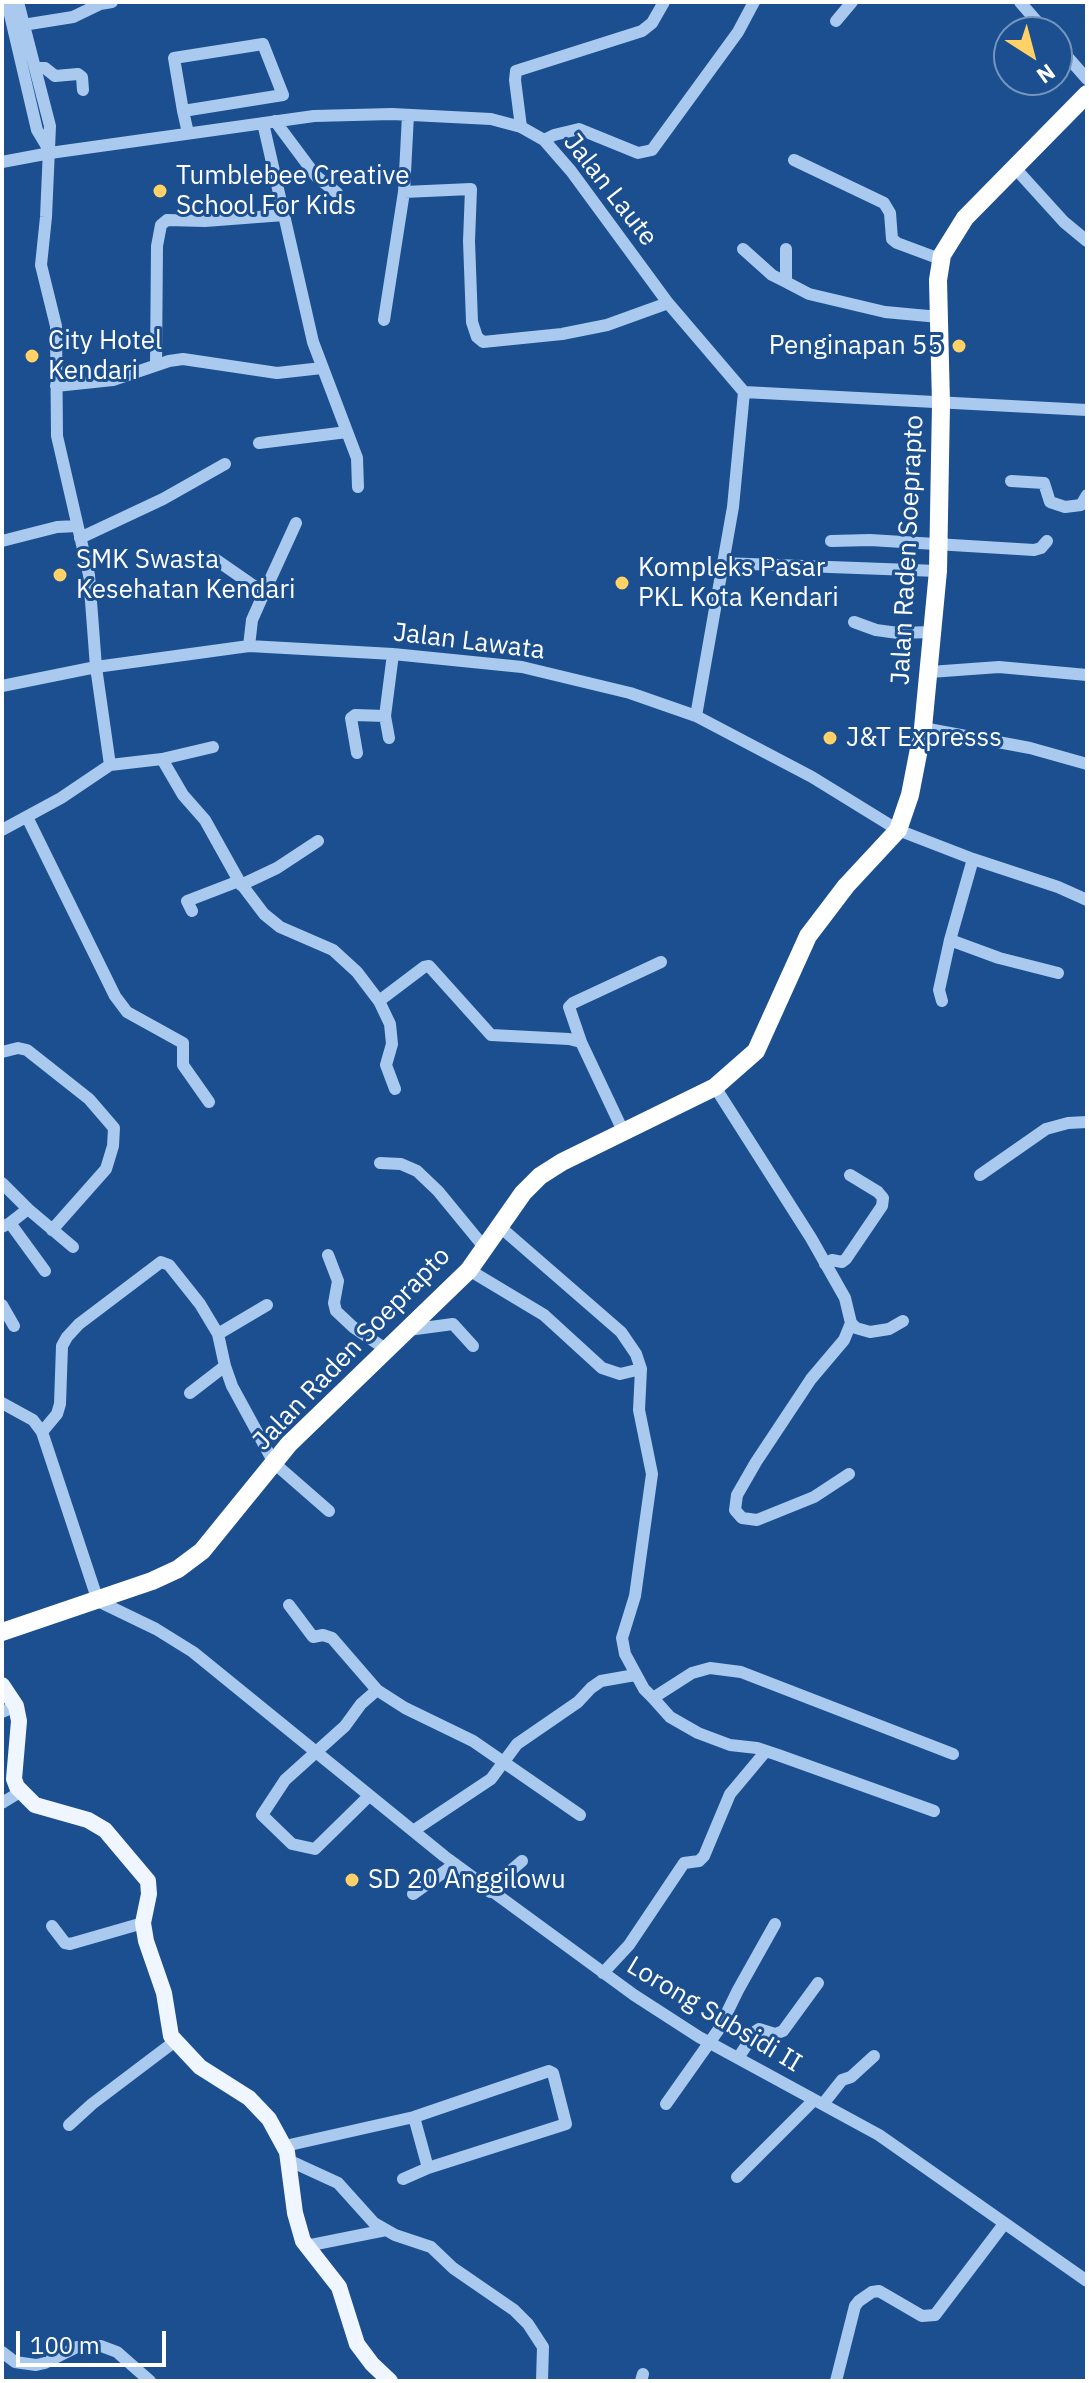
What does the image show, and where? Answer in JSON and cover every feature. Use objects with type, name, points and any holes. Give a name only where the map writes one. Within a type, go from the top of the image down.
[{"type":"highway","name":"Jalan Raden Soeprapto","points":[[2,1632],[98,1601],[178,1569],[202,1551],[274,1463],[333,1399],[469,1270],[523,1193],[540,1176],[623,1131],[715,1087],[756,1051],[808,936],[846,886],[898,830],[910,795],[930,672],[938,571],[940,259],[965,218],[1087,94]]},
{"type":"main road","points":[[2,1685],[19,1736],[14,1779],[20,1792],[35,1805],[96,1824],[118,1842],[148,1881],[149,1894],[143,1923],[149,1954],[164,1993],[167,2024],[174,2042],[200,2067],[238,2090],[259,2108],[286,2153],[295,2213],[306,2246],[339,2287],[357,2344],[390,2381]]},
{"type":"street","points":[[7,2],[37,130],[50,153]]},
{"type":"street","points":[[18,2],[50,126],[41,265],[56,326],[57,436],[89,575],[96,667],[110,765]]},
{"type":"street","points":[[23,25],[73,17],[100,4],[112,2]]},
{"type":"street","points":[[521,127],[516,71],[642,31],[652,23],[664,2]]},
{"type":"street","points":[[544,140],[579,129],[638,153],[652,150],[738,32],[754,2]]},
{"type":"street","points":[[836,21],[852,2]]},
{"type":"street","points":[[189,110],[283,95],[263,44],[174,58],[194,133]]},
{"type":"street","points":[[1073,63],[1087,79]]},
{"type":"street","points":[[35,68],[45,68],[55,76],[78,74],[82,77],[83,90]]},
{"type":"street","points":[[384,320],[404,192],[408,115]]},
{"type":"street","name":"Jalan Laute","points":[[2,162],[314,116],[408,115],[491,119],[521,127],[544,140],[588,193],[668,303],[744,392]]},
{"type":"street","points":[[269,122],[316,176],[337,193]]},
{"type":"street","points":[[269,122],[284,215],[313,342],[359,467],[358,487]]},
{"type":"street","points":[[794,160],[884,203],[890,213],[892,239],[940,259]]},
{"type":"street","points":[[1015,168],[1064,222],[1087,241]]},
{"type":"street","points":[[404,192],[471,189],[469,241],[473,329],[483,342],[592,328],[635,317],[668,303]]},
{"type":"street","points":[[156,365],[157,246],[161,225],[167,220],[205,221],[284,215]]},
{"type":"street","points":[[743,249],[772,275],[826,300],[885,312],[939,317]]},
{"type":"street","points":[[786,249],[786,282]]},
{"type":"street","points":[[56,386],[113,380],[183,359],[277,373],[322,368]]},
{"type":"street","points":[[696,716],[733,507],[744,392],[1087,410]]},
{"type":"street","points":[[259,443],[347,432]]},
{"type":"street","points":[[2,541],[57,527],[78,532],[153,504],[225,464]]},
{"type":"street","points":[[1011,481],[1044,483],[1050,502],[1065,507],[1081,505],[1087,495]]},
{"type":"street","points":[[249,646],[252,620],[296,523]]},
{"type":"street","points":[[831,541],[939,543],[1034,550],[1047,541]]},
{"type":"street","points":[[212,557],[264,593]]},
{"type":"street","points":[[722,563],[938,571]]},
{"type":"street","points":[[854,622],[898,633],[932,632]]},
{"type":"street","name":"Jalan Lawata","points":[[2,686],[96,667],[249,646],[393,654],[522,667],[630,693],[696,716],[812,777],[898,830],[1087,900]]},
{"type":"street","points":[[389,738],[385,716],[393,654]]},
{"type":"street","points":[[930,672],[999,667],[1087,675]]},
{"type":"street","points":[[357,753],[351,718],[355,715],[385,716]]},
{"type":"street","points":[[923,728],[1030,748],[1087,764]]},
{"type":"street","points":[[2,830],[110,765],[162,759],[213,747]]},
{"type":"street","points":[[162,759],[183,795],[205,820],[240,883],[273,922],[333,950],[346,960],[379,1001],[390,1024],[392,1044],[386,1065],[395,1089]]},
{"type":"street","points":[[27,817],[115,996],[127,1012],[183,1043],[183,1065],[209,1102]]},
{"type":"street","points":[[192,911],[187,901],[277,868],[318,841]]},
{"type":"street","points":[[942,1001],[939,990],[941,973],[973,859]]},
{"type":"street","points":[[950,940],[999,958],[1058,973]]},
{"type":"street","points":[[623,1131],[581,1042],[569,1007],[661,962]]},
{"type":"street","points":[[379,1001],[429,966],[488,1033],[581,1042]]},
{"type":"street","points":[[2,1052],[18,1048],[27,1050],[89,1099],[114,1128],[113,1146],[106,1169],[52,1230]]},
{"type":"street","points":[[715,1087],[845,1298],[851,1323],[870,1332],[889,1329],[903,1321]]},
{"type":"street","points":[[980,1175],[1046,1129],[1087,1122]]},
{"type":"street","points":[[380,1163],[401,1164],[417,1171],[438,1191],[484,1247]]},
{"type":"street","points":[[825,1264],[846,1259],[882,1206],[883,1198],[878,1192],[850,1175]]},
{"type":"street","points":[[2,1183],[73,1247]]},
{"type":"street","points":[[28,1209],[6,1225],[45,1271]]},
{"type":"street","points":[[499,1226],[621,1332],[636,1354],[641,1369],[639,1410],[652,1474],[635,1596],[622,1638],[625,1654],[635,1675],[670,1717],[698,1733],[730,1745],[766,1751],[934,1811]]},
{"type":"street","points":[[328,1255],[338,1281],[334,1303],[336,1311],[387,1350]]},
{"type":"street","points":[[42,1432],[57,1414],[60,1404],[62,1346],[67,1337],[79,1324],[157,1265],[166,1262],[200,1304],[218,1334],[232,1386],[274,1463],[329,1511]]},
{"type":"street","points":[[469,1270],[544,1315],[602,1368],[620,1374],[641,1369]]},
{"type":"street","points":[[2,1305],[14,1326]]},
{"type":"street","points":[[218,1334],[267,1305]]},
{"type":"street","points":[[849,1474],[814,1497],[765,1518],[749,1521],[735,1510],[737,1495],[756,1462],[811,1379],[844,1340],[851,1323]]},
{"type":"street","points":[[408,1330],[453,1324],[473,1346]]},
{"type":"street","points":[[190,1393],[225,1366]]},
{"type":"street","points":[[2,1403],[33,1420],[42,1432],[98,1601]]},
{"type":"street","name":"Lorong Subsidi II","points":[[98,1601],[175,1640],[490,1892],[676,2024],[892,2143],[1087,2281]]},
{"type":"street","points":[[289,1605],[313,1637],[326,1635],[332,1638],[377,1690],[405,1708],[473,1741],[580,1815]]},
{"type":"street","points":[[653,1698],[692,1673],[710,1668],[732,1671],[953,1754]]},
{"type":"street","points":[[413,1831],[491,1779],[517,1744],[578,1702],[601,1681],[635,1675]]},
{"type":"street","points":[[369,1796],[315,1849],[292,1844],[262,1815],[285,1780],[345,1726],[361,1704],[377,1690]]},
{"type":"street","points":[[603,1973],[629,1945],[684,1863],[699,1861],[704,1856],[730,1794],[766,1751]]},
{"type":"street","points":[[2,1803],[20,1792]]},
{"type":"street","points":[[490,1892],[522,1861]]},
{"type":"street","points":[[413,1894],[455,1864]]},
{"type":"street","points":[[52,1926],[65,1943],[70,1944],[143,1923]]},
{"type":"street","points":[[666,2104],[724,2020],[775,1924]]},
{"type":"street","points":[[738,2058],[759,2029],[775,2034],[783,2031],[818,1983]]},
{"type":"street","points":[[69,2125],[174,2042]]},
{"type":"street","points":[[737,2177],[842,2080],[851,2077],[874,2056]]},
{"type":"street","points":[[286,2153],[414,2117],[549,2071],[555,2078],[568,2122],[564,2125],[428,2168],[403,2179]]},
{"type":"street","points":[[414,2117],[428,2168]]},
{"type":"street","points":[[286,2153],[338,2183],[369,2218],[386,2230],[431,2247],[453,2268],[514,2310],[543,2347],[542,2381]]},
{"type":"street","points":[[836,2381],[855,2306],[859,2301],[879,2291],[922,2316],[935,2315],[1004,2224]]},
{"type":"street","points":[[306,2246],[386,2230]]},
{"type":"street","points":[[2,2352],[15,2362],[36,2365],[77,2347],[101,2346],[117,2352],[150,2381]]},
{"type":"place","name":"Tumblebee Creative School For Kids","points":[[160,191]]},
{"type":"place","name":"Penginapan 55","points":[[959,346]]},
{"type":"place","name":"City Hotel Kendari","points":[[32,356]]},
{"type":"place","name":"SMK Swasta Kesehatan Kendari","points":[[60,575]]},
{"type":"place","name":"Kompleks Pasar PKL Kota Kendari","points":[[622,583]]},
{"type":"place","name":"J&T Expresss","points":[[830,738]]},
{"type":"place","name":"SD 20 Anggilowu","points":[[352,1880]]}]
